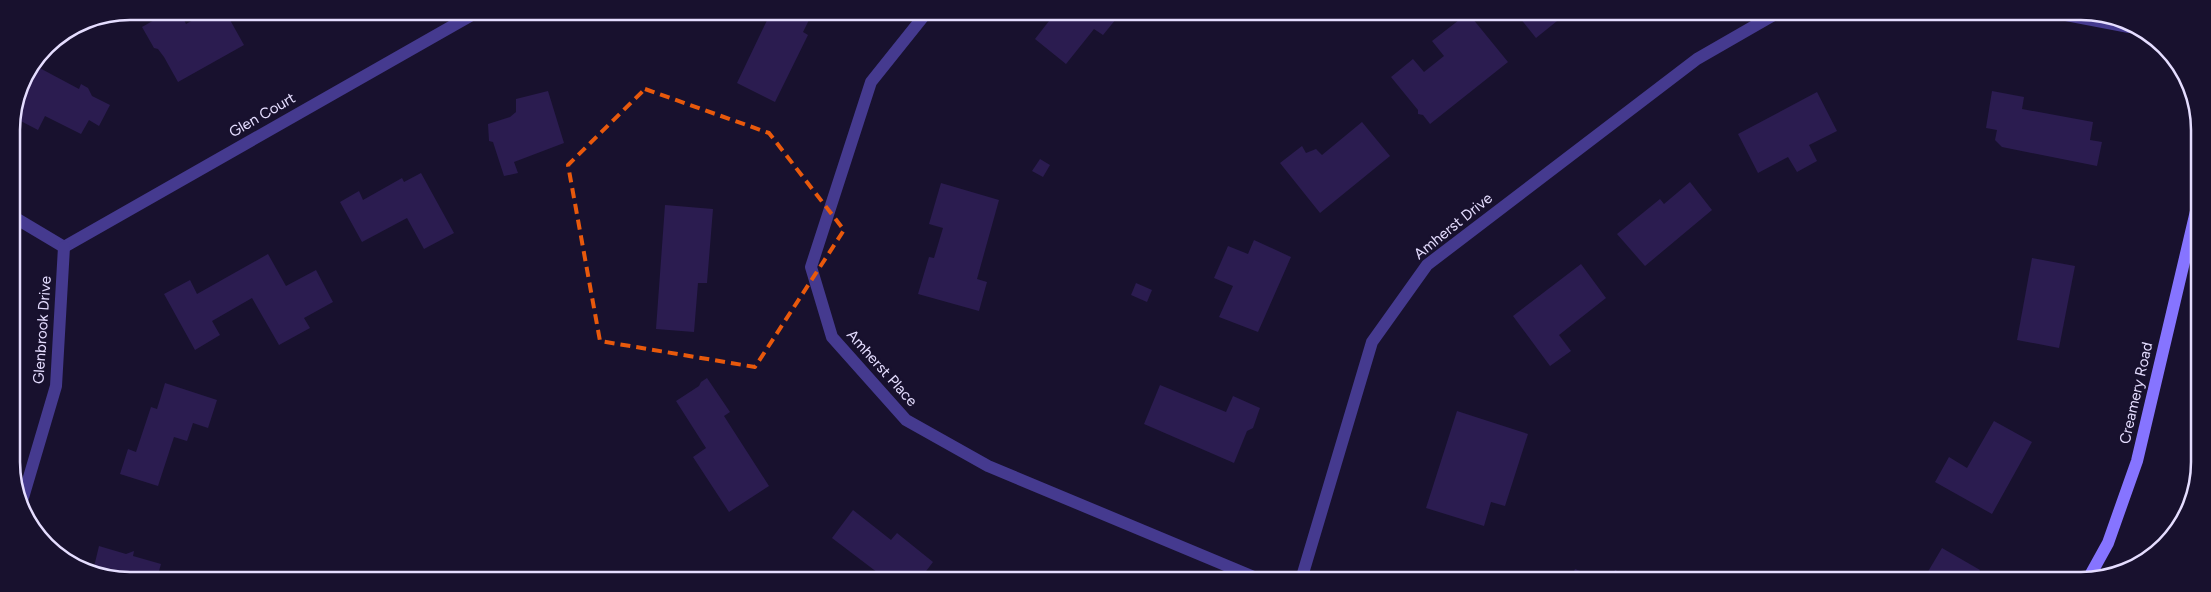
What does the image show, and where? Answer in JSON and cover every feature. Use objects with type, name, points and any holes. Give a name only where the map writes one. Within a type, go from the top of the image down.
[{"type":"street","name":"Glen Court","points":[[64,247],[463,20]]},
{"type":"street","name":"Amherst Place","points":[[921,20],[871,82],[811,267],[832,337],[906,420],[988,466],[1242,572]]},
{"type":"street","name":"Amherst Drive","points":[[1303,572],[1372,342],[1427,265],[1697,59],[1765,20]]},
{"type":"street","points":[[20,221],[64,247]]},
{"type":"street","name":"Creamery Road","points":[[2092,571],[2108,544],[2137,461],[2191,236]]},
{"type":"street","name":"Glenbrook Drive","points":[[25,492],[56,386],[64,247]]},
{"type":"highlighted area","points":[[645,89],[769,133],[844,230],[755,367],[600,341],[568,165]]},
{"type":"building","points":[[154,20],[184,20],[186,24],[193,20],[230,20],[244,45],[178,82],[164,57],[158,49],[154,48],[142,27]]},
{"type":"building","points":[[767,20],[809,20],[803,32],[808,35],[775,102],[737,83]]},
{"type":"building","points":[[1050,20],[1115,20],[1103,35],[1094,29],[1066,64],[1035,39]]},
{"type":"building","points":[[1459,20],[1474,20],[1508,62],[1430,124],[1423,115],[1418,114],[1418,110],[1391,77],[1413,59],[1424,72],[1444,56],[1432,41]]},
{"type":"building","points":[[1522,20],[1558,20],[1536,38]]},
{"type":"building","points":[[40,68],[79,89],[81,84],[88,88],[92,96],[110,105],[99,126],[89,120],[81,134],[45,116],[38,130],[20,121],[28,88]]},
{"type":"building","points":[[548,91],[564,143],[514,162],[518,173],[504,176],[493,142],[489,141],[488,124],[510,117],[516,112],[516,99]]},
{"type":"building","points":[[1992,91],[2024,97],[2022,109],[2093,122],[2090,140],[2102,142],[2097,166],[2002,147],[1995,140],[1997,130],[1986,128]]},
{"type":"building","points":[[1817,92],[1837,131],[1809,145],[1817,161],[1797,172],[1788,157],[1758,173],[1738,134]]},
{"type":"building","points":[[1362,122],[1390,156],[1320,213],[1280,163],[1302,146],[1306,153],[1316,149],[1322,155]]},
{"type":"building","points":[[1040,159],[1050,165],[1043,177],[1032,171]]},
{"type":"building","points":[[421,173],[454,233],[424,249],[407,218],[362,242],[340,202],[359,191],[363,200],[402,178],[404,182]]},
{"type":"building","points":[[1690,182],[1712,210],[1645,266],[1617,234],[1660,199],[1664,204]]},
{"type":"building","points":[[941,183],[999,200],[977,279],[987,282],[979,311],[918,294],[929,257],[934,258],[943,228],[929,224]]},
{"type":"building","points":[[665,205],[713,209],[707,283],[698,283],[694,332],[656,329]]},
{"type":"building","points":[[1254,240],[1291,257],[1258,332],[1219,317],[1233,286],[1214,278],[1228,246],[1248,254]]},
{"type":"building","points":[[268,254],[286,286],[316,270],[333,302],[304,318],[310,328],[279,345],[252,298],[212,321],[220,335],[195,350],[164,294],[190,280],[197,294]]},
{"type":"building","points":[[2032,258],[2075,266],[2059,348],[2017,340]]},
{"type":"building","points":[[1581,264],[1606,298],[1559,335],[1571,351],[1550,366],[1513,316]]},
{"type":"building","points":[[1136,283],[1152,290],[1147,302],[1131,295]]},
{"type":"building","points":[[707,378],[730,412],[724,416],[769,486],[729,512],[693,457],[706,448],[676,401],[699,386]]},
{"type":"building","points":[[165,383],[217,400],[208,428],[193,423],[187,441],[174,437],[158,486],[120,474],[128,449],[136,452],[151,407],[157,409]]},
{"type":"building","points":[[1160,385],[1226,412],[1233,396],[1260,408],[1253,428],[1247,431],[1234,463],[1144,424]]},
{"type":"building","points":[[1457,411],[1528,434],[1505,506],[1491,502],[1484,526],[1426,508]]},
{"type":"building","points":[[1994,421],[2032,442],[1992,514],[1935,482],[1949,457],[1967,468]]},
{"type":"building","points":[[853,510],[891,540],[897,533],[933,562],[925,572],[877,572],[832,538]]},
{"type":"building","points":[[99,546],[126,554],[134,551],[133,556],[161,564],[159,572],[116,571],[94,566]]},
{"type":"building","points":[[1942,548],[1980,570],[1979,572],[1928,572]]}]
